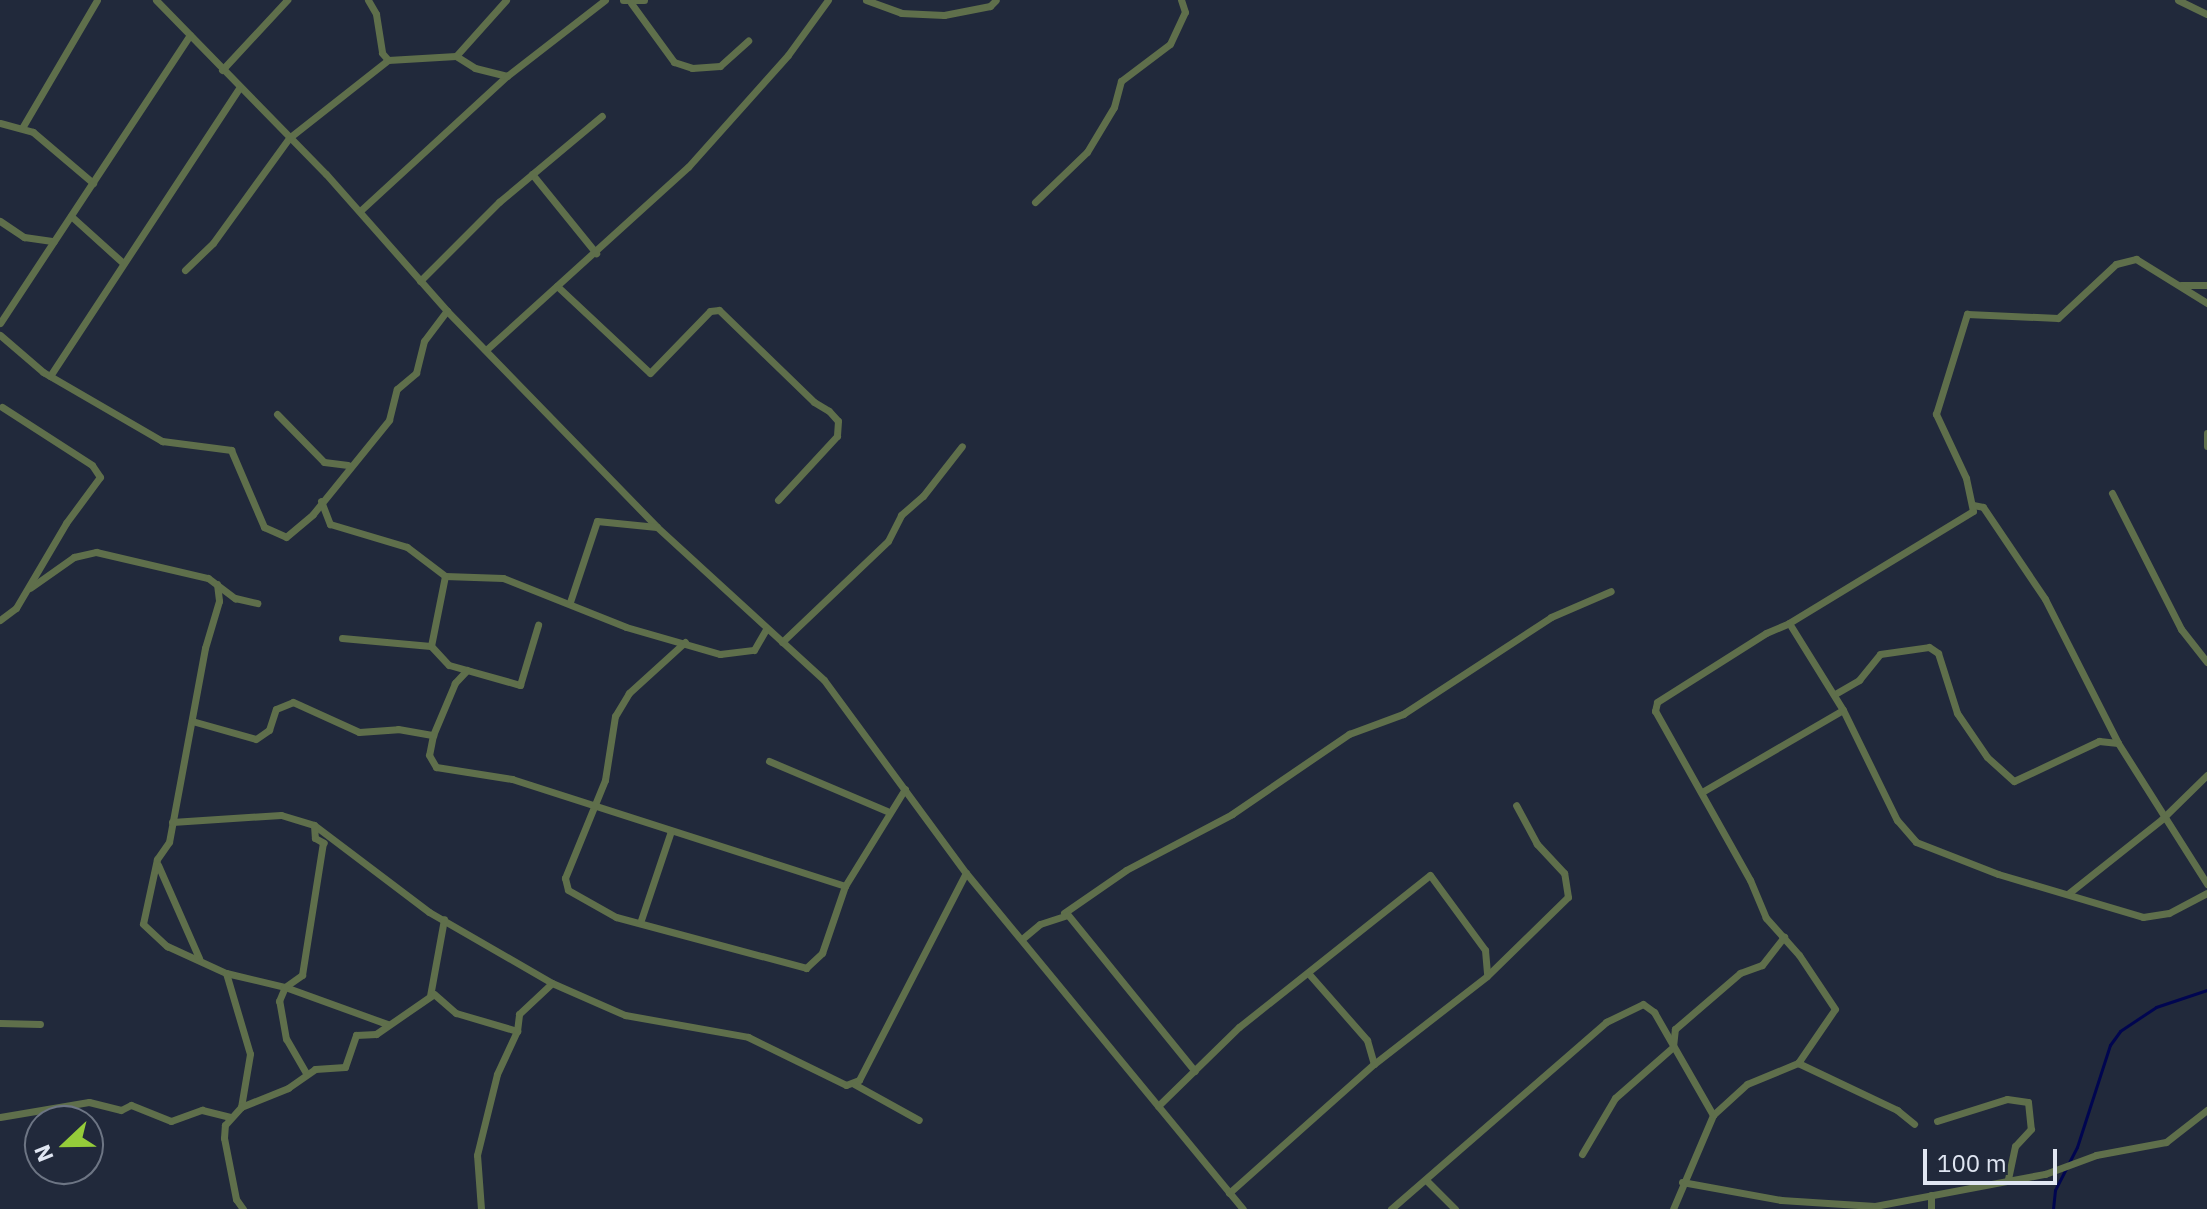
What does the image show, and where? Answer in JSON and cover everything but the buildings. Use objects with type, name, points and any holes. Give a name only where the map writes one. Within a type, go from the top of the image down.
[{"type":"street","points":[[22,128],[97,0]]},
{"type":"street","points":[[156,0],[360,211],[447,311],[657,527],[824,680],[966,873],[1243,1209]]},
{"type":"street","points":[[222,70],[287,0]]},
{"type":"street","points":[[368,0],[376,14],[382,53],[388,60]]},
{"type":"street","points":[[456,56],[506,0]]},
{"type":"street","points":[[360,211],[507,76],[605,0]]},
{"type":"street","points":[[627,2],[644,0]]},
{"type":"street","points":[[486,350],[596,253],[718,137],[828,0]]},
{"type":"street","points":[[866,0],[901,13],[944,15],[990,6],[996,0]]},
{"type":"street","points":[[1035,202],[1087,152],[1114,107],[1121,81],[1170,44],[1185,12],[1181,0]]},
{"type":"street","points":[[2178,0],[2207,14]]},
{"type":"street","points":[[627,2],[674,62],[692,68],[720,66],[748,41]]},
{"type":"street","points":[[0,323],[190,35]]},
{"type":"street","points":[[185,270],[213,243],[289,138],[388,60],[456,56],[475,68],[507,76]]},
{"type":"street","points":[[50,376],[239,88]]},
{"type":"street","points":[[420,281],[532,174],[602,116]]},
{"type":"street","points":[[0,123],[33,132],[93,183]]},
{"type":"street","points":[[532,174],[596,253]]},
{"type":"street","points":[[71,216],[123,263]]},
{"type":"street","points":[[0,221],[24,237],[54,241]]},
{"type":"street","points":[[1673,1209],[1713,1115],[1747,1084],[1798,1063],[1835,1009],[1784,937],[1766,918],[1654,706],[1969,514],[1973,505],[1936,414],[1967,314],[2058,318],[2116,264],[2136,259],[2207,303]]},
{"type":"street","points":[[2178,285],[2207,285]]},
{"type":"street","points":[[557,286],[650,373],[710,311],[719,310],[814,402],[829,411],[838,421],[837,436],[778,500]]},
{"type":"street","points":[[0,335],[50,376],[170,445],[231,450],[270,534],[293,534],[313,514],[348,465],[389,420],[397,389],[416,373],[424,341],[447,311]]},
{"type":"street","points":[[0,620],[16,608],[100,477],[92,465],[2,407]]},
{"type":"street","points":[[277,414],[324,462],[348,465]]},
{"type":"street","points":[[2207,433],[2207,446]]},
{"type":"street","points":[[782,642],[888,541],[901,515],[923,496],[962,446]]},
{"type":"street","points":[[2112,493],[2181,629],[2207,662]]},
{"type":"street","points":[[321,501],[330,524],[407,547],[445,576],[503,578],[570,602],[626,627],[720,654],[754,650],[766,629]]},
{"type":"street","points":[[1973,505],[1983,507],[2045,599],[2118,743],[2162,819],[2207,884]]},
{"type":"street","points":[[313,514],[327,516]]},
{"type":"street","points":[[570,602],[597,521],[657,527]]},
{"type":"street","points":[[28,589],[74,557],[96,552],[217,584],[235,598],[257,603]]},
{"type":"street","points":[[431,646],[445,576]]},
{"type":"street","points":[[217,584],[219,601],[169,842],[157,859],[143,924],[167,946],[199,958],[226,973],[285,987],[387,1024]]},
{"type":"street","points":[[1022,939],[1126,870],[1232,814],[1349,734],[1403,714],[1551,617],[1611,591]]},
{"type":"street","points":[[1789,623],[1835,694],[1897,820],[1916,842],[1998,874],[2143,917],[2169,913],[2207,893]]},
{"type":"street","points":[[449,665],[520,685],[538,625]]},
{"type":"street","points":[[342,638],[431,646],[449,665],[455,683]]},
{"type":"street","points":[[685,642],[638,684],[615,716],[605,780],[593,804],[566,885],[607,913],[806,968],[822,953],[845,886],[887,811],[905,789]]},
{"type":"street","points":[[1835,694],[1859,680],[1880,654],[1929,647],[1938,653],[1957,713],[1987,757],[2014,781],[2099,741],[2118,743]]},
{"type":"street","points":[[467,670],[455,683],[433,735],[429,755],[436,767],[512,779],[845,886]]},
{"type":"street","points":[[192,721],[256,739],[269,730],[276,709],[293,702],[359,732],[398,729],[433,735]]},
{"type":"street","points":[[1702,792],[1843,710]]},
{"type":"street","points":[[769,761],[887,811]]},
{"type":"street","points":[[2069,893],[2162,819],[2207,775]]},
{"type":"street","points":[[1229,1193],[1374,1064],[1487,976],[1568,897],[1570,889],[1564,873],[1537,844],[1516,805]]},
{"type":"street","points":[[172,822],[281,815],[314,825],[327,842],[444,919],[552,983],[625,1015],[748,1037],[838,1083],[854,1084],[919,1120]]},
{"type":"street","points":[[640,923],[671,831]]},
{"type":"street","points":[[306,1073],[279,1019],[285,987],[302,975],[327,842]]},
{"type":"street","points":[[157,859],[163,884],[199,958]]},
{"type":"street","points":[[854,1084],[966,873]]},
{"type":"street","points":[[1158,1106],[1231,1034],[1309,974],[1375,914],[1430,875],[1485,950],[1487,976]]},
{"type":"street","points":[[1064,913],[1195,1071]]},
{"type":"street","points":[[430,996],[444,919]]},
{"type":"street","points":[[1582,1154],[1615,1098],[1673,1047],[1675,1029],[1740,973],[1762,965],[1784,937]]},
{"type":"street","points":[[226,973],[250,1054],[241,1107]]},
{"type":"street","points":[[1309,974],[1367,1040],[1374,1064]]},
{"type":"street","points":[[481,1209],[477,1155],[497,1074],[517,1031],[519,1014],[552,983]]},
{"type":"street","points":[[243,1209],[225,1152],[225,1125],[241,1107],[288,1088],[306,1073],[345,1067],[351,1040],[376,1034],[430,996],[438,994],[456,1013],[517,1031]]},
{"type":"street","points":[[1391,1209],[1613,1018],[1643,1004],[1650,1007],[1713,1115]]},
{"type":"street","points":[[0,1023],[40,1024]]},
{"type":"street","points":[[1798,1063],[1897,1110],[1914,1124]]},
{"type":"street","points":[[1937,1121],[2007,1099],[2028,1102],[2031,1129],[2015,1146],[2008,1180]]},
{"type":"street","points":[[0,1117],[89,1102],[121,1110],[131,1105],[171,1121],[202,1110],[230,1117]]},
{"type":"street","points":[[1682,1182],[1780,1205],[1875,1206],[2008,1180],[2166,1142],[2207,1110]]},
{"type":"street","points":[[1426,1180],[1455,1209]]},
{"type":"street","points":[[1931,1195],[1931,1209]]},
{"type":"waterway","points":[[2053,1209],[2055,1190],[2077,1147],[2110,1045],[2120,1031],[2156,1007],[2207,990]]}]
